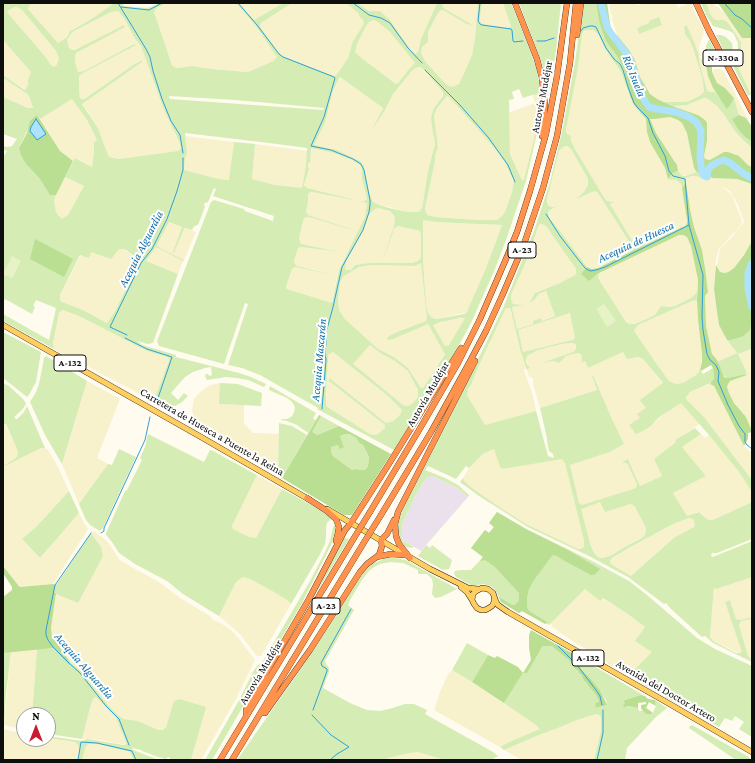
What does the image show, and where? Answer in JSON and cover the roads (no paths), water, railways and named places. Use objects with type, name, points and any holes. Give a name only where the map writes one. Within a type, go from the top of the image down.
[{"type":"highway","points":[[516,3],[537,58],[544,91],[544,121],[533,169],[535,176]]},
{"type":"highway","name":"Autovía Mudéjar","points":[[220,760],[447,383],[470,340],[488,301],[506,259],[535,176],[546,134],[562,50],[567,3]]},
{"type":"highway","name":"Autovía Mudéjar","points":[[232,760],[364,544],[448,402],[486,331],[516,265],[541,193],[557,136],[570,63],[576,3]]},
{"type":"highway","points":[[570,63],[574,59],[581,3]]},
{"type":"highway","name":"N-330a","points":[[696,3],[718,49],[752,112]]},
{"type":"highway","points":[[260,713],[265,713],[304,659],[360,572],[379,555],[382,549],[381,540],[387,534],[483,345],[486,331]]},
{"type":"highway","points":[[246,716],[246,710],[309,599],[345,530],[351,523],[462,346],[470,340]]},
{"type":"highway","points":[[307,498],[327,511],[336,520],[338,524],[338,537],[334,545],[335,549]]},
{"type":"highway","points":[[398,512],[395,524],[396,536],[399,544],[407,556]]},
{"type":"highway","points":[[376,558],[391,554],[407,556]]},
{"type":"main road","name":"Carretera de Huesca a Puente la Reina","points":[[3,325],[201,436],[407,556]]},
{"type":"main road","name":"A-132","points":[[407,556],[458,584],[468,588],[488,589],[493,593],[494,597]]},
{"type":"main road","name":"A-132","points":[[458,584],[467,592],[478,609],[484,610],[489,608]]},
{"type":"main road","points":[[472,600],[473,594],[478,589]]},
{"type":"main road","points":[[489,608],[493,604],[494,597]]},
{"type":"main road","name":"Avenida del Doctor Artero","points":[[494,597],[498,605],[508,612],[752,752]]},
{"type":"main road","name":"Avenida del Doctor Artero","points":[[489,608],[508,612]]},
{"type":"water","points":[[36,119],[46,134],[37,140],[30,131]]},
{"type":"waterway","name":"Acequia Alguardia","points":[[118,3],[150,57],[162,99],[171,121],[180,135],[183,153]]},
{"type":"waterway","name":"Acequia Mascarán","points":[[121,7],[149,10],[162,3]]},
{"type":"waterway","name":"Acequia Mascarán","points":[[238,3],[279,54],[335,78],[324,117],[311,146],[331,150],[353,159],[361,164],[364,170],[370,200],[369,212],[363,230],[342,267],[327,329],[322,409]]},
{"type":"waterway","name":"Acequia de Huesca","points":[[353,3],[369,15],[381,18],[390,23],[408,48],[422,63]]},
{"type":"waterway","points":[[480,3],[478,21],[480,24],[511,29],[513,41],[523,41]]},
{"type":"waterway","name":"Río Isuela","points":[[601,3],[607,27],[629,57],[643,98],[649,107],[676,112],[689,117],[696,122],[699,127],[701,131],[700,159],[704,176],[707,177],[708,170],[711,166],[724,160],[752,178]]},
{"type":"waterway","points":[[725,3],[735,15],[752,28]]},
{"type":"waterway","points":[[581,31],[583,28],[590,26],[596,27],[606,48],[614,59],[620,64],[634,103],[648,118],[653,133],[665,156],[669,171],[673,176],[685,179],[689,225]]},
{"type":"waterway","points":[[537,41],[545,41],[554,38]]},
{"type":"waterway","name":"Acequia de Huesca","points":[[425,70],[459,104],[488,137],[508,165],[515,182]]},
{"type":"waterway","name":"Acequia Alguardia","points":[[127,335],[110,327],[141,263],[152,249],[167,219],[183,170],[183,158]]},
{"type":"waterway","name":"Acequia de Huesca","points":[[546,214],[560,236],[577,258],[585,268],[591,271],[605,267],[689,225],[703,275],[702,317],[707,354],[710,360],[716,365],[719,372],[718,381],[728,405],[745,434],[745,442],[752,449]]},
{"type":"waterway","name":"Río Isuela","points":[[752,263],[748,273],[748,288],[752,307]]},
{"type":"waterway","name":"Acequia Alguardia","points":[[125,338],[147,349],[172,357],[156,404]]},
{"type":"waterway","name":"Acequia Alguardia","points":[[101,533],[104,531],[104,528],[145,440],[150,417]]},
{"type":"waterway","name":"Acequia Alguardia","points":[[91,533],[55,585],[46,635],[53,647],[80,673],[106,706],[119,719],[129,745]]},
{"type":"waterway","points":[[313,710],[327,671],[321,663],[351,609]]},
{"type":"waterway","points":[[558,646],[577,665],[596,690],[600,696],[602,705]]},
{"type":"waterway","points":[[597,760],[603,733],[603,710]]},
{"type":"waterway","points":[[312,715],[331,735],[349,747],[330,760]]},
{"type":"waterway","name":"Acequia Alguardia","points":[[78,760],[81,742],[97,743],[132,751],[136,760]]}]
